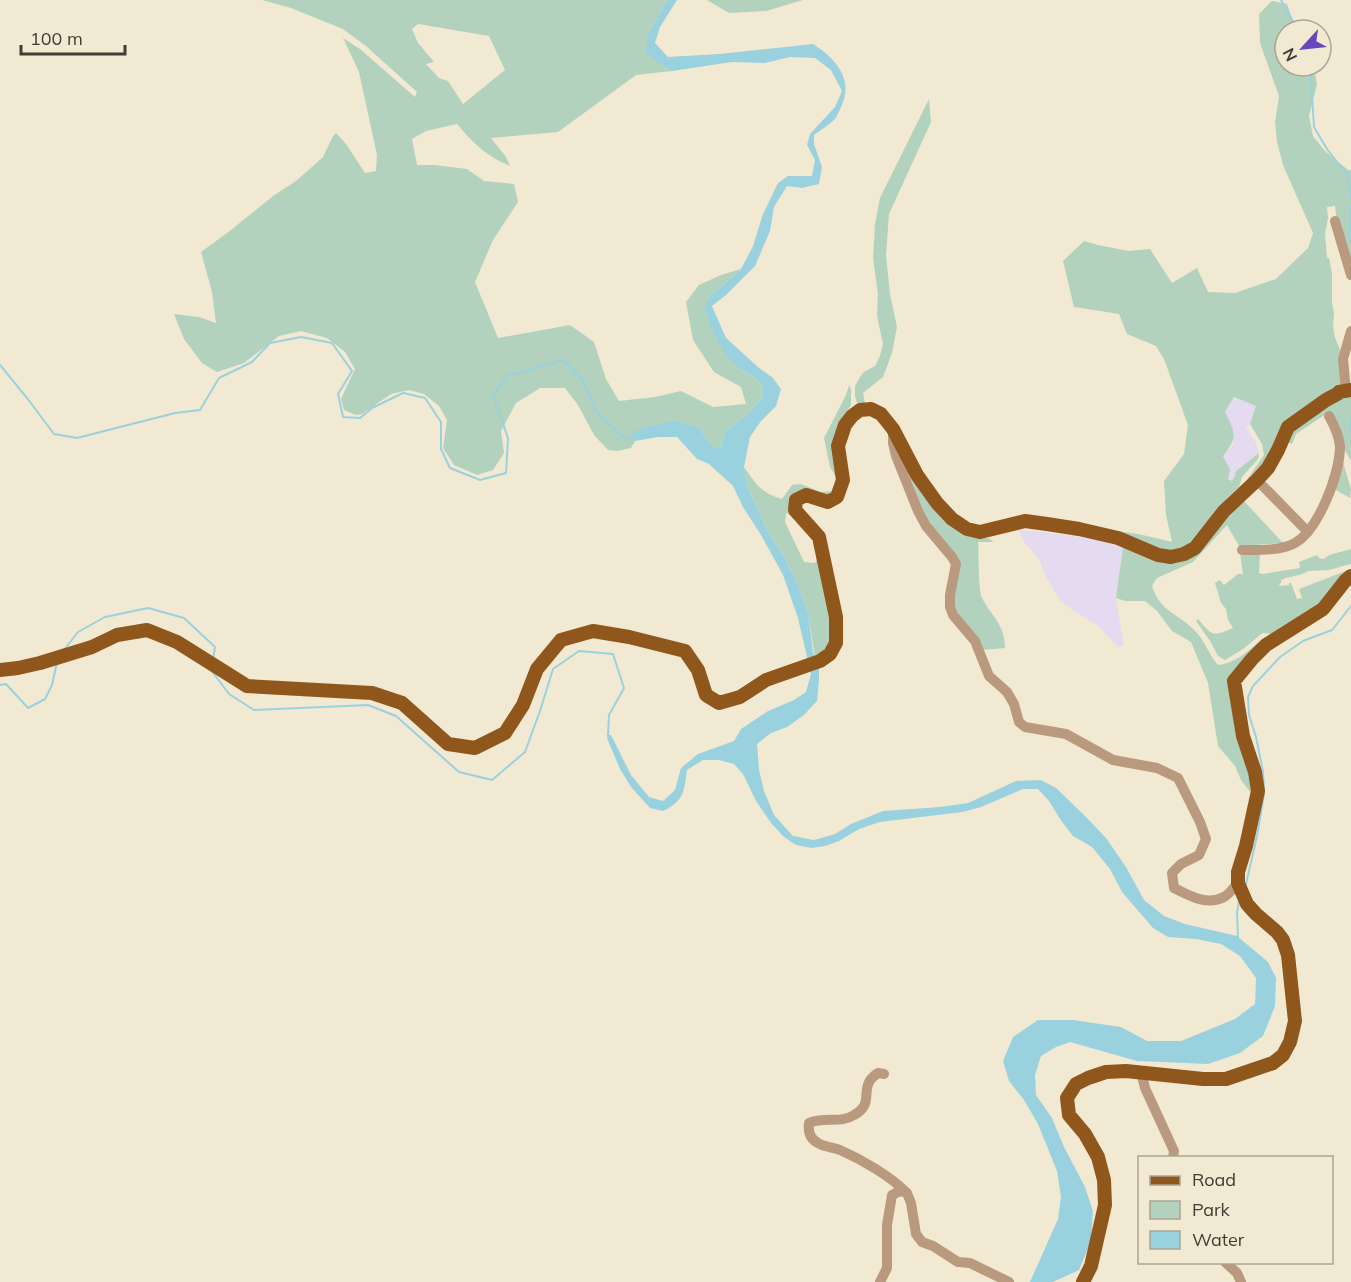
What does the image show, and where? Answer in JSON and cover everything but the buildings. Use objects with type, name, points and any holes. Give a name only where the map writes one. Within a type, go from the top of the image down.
[{"type":"main road","points":[[0,670],[18,669],[92,647],[117,635],[147,630],[177,642],[247,686],[372,693],[402,703],[448,744],[475,747],[505,733],[523,705],[537,669],[561,640],[593,630],[685,651],[698,670],[706,695],[719,703],[740,697],[766,680],[820,661],[830,654],[836,643],[836,617],[819,537],[795,510],[796,500],[806,495],[828,502],[837,497],[843,480],[838,446],[845,425],[860,410],[871,409],[881,414],[893,429],[917,475],[937,503],[952,519],[967,529],[980,532],[1025,521],[1047,524],[1118,538],[1158,555],[1172,557],[1195,548],[1224,511],[1268,468],[1288,427],[1326,400],[1346,390]]},
{"type":"main road","points":[[1083,1282],[1091,1266],[1105,1205],[1104,1180],[1098,1157],[1085,1134],[1069,1115],[1067,1098],[1076,1084],[1106,1072],[1126,1071],[1203,1079],[1226,1079],[1273,1063],[1283,1055],[1290,1042],[1295,1021],[1288,955],[1283,940],[1277,932],[1247,904],[1238,883],[1238,872],[1258,791],[1255,772],[1243,736],[1234,681],[1266,645],[1323,609],[1351,576]]},
{"type":"street","points":[[1335,221],[1351,275]]},
{"type":"street","points":[[1346,390],[1343,359],[1351,331]]},
{"type":"street","points":[[1242,550],[1293,544],[1302,538],[1315,523],[1336,470],[1340,447],[1329,416]]},
{"type":"street","points":[[893,429],[896,456],[918,511],[956,564],[950,595],[953,615],[975,641],[989,676],[1007,693],[1014,704],[1019,722],[1025,727],[1066,734],[1113,760],[1157,768],[1178,778],[1200,822],[1206,840],[1199,855],[1181,864],[1172,873],[1174,888],[1195,898],[1210,901],[1226,896],[1238,883]]},
{"type":"street","points":[[1257,480],[1308,532]]},
{"type":"street","points":[[1141,1072],[1145,1088],[1174,1151],[1173,1156]]},
{"type":"street","points":[[884,1074],[878,1073],[870,1080],[865,1106],[856,1115],[846,1119],[816,1119],[808,1123],[808,1130],[817,1143],[842,1151],[897,1183],[907,1193],[916,1234],[922,1242],[933,1246],[958,1262],[970,1263],[1009,1282]]},
{"type":"street","points":[[880,1282],[887,1268],[887,1225],[892,1195],[900,1191],[907,1193]]},
{"type":"street","points":[[1226,1264],[1237,1274],[1241,1282]]},
{"type":"shaded area","points":[[1234,397],[1256,406],[1250,424],[1246,427],[1259,453],[1236,471],[1232,481],[1228,479],[1229,475],[1223,456],[1233,445],[1234,432],[1225,412]]},
{"type":"shaded area","points":[[1018,529],[1090,538],[1123,547],[1116,598],[1124,646],[1118,647],[1099,627],[1061,602],[1044,573],[1040,561],[1024,542]]},
{"type":"green space","points":[[262,0],[667,0],[648,34],[660,64],[672,71],[636,75],[558,132],[491,138],[510,166],[480,148],[457,124],[426,131],[412,139],[417,165],[467,169],[484,181],[514,184],[518,202],[493,240],[475,282],[498,338],[570,325],[594,342],[606,379],[619,401],[681,391],[713,407],[746,404],[741,387],[714,372],[693,340],[686,302],[699,285],[741,269],[709,297],[706,308],[739,369],[754,377],[761,384],[763,396],[749,413],[725,431],[721,448],[714,448],[699,428],[632,434],[635,441],[631,448],[608,450],[594,435],[578,405],[565,388],[540,388],[516,403],[501,431],[504,453],[493,470],[477,475],[454,465],[443,448],[447,420],[439,406],[424,394],[409,390],[391,394],[362,414],[356,415],[344,410],[341,399],[355,369],[345,352],[327,338],[301,331],[279,336],[244,363],[217,372],[202,363],[184,339],[174,314],[199,317],[216,323],[212,292],[201,252],[296,181],[323,157],[336,133],[365,173],[376,171],[377,155],[359,72],[343,38],[360,49],[415,97],[417,92],[366,46],[343,29],[291,8]],"holes":[[[418,24],[489,36],[505,70],[463,104],[448,81],[439,78],[426,64],[434,62],[418,43],[412,29]]]},
{"type":"green space","points":[[707,0],[803,0],[766,11],[729,13]]},
{"type":"green space","points":[[1272,1],[1287,4],[1292,18],[1273,18],[1273,78],[1316,78],[1317,84],[1309,116],[1313,136],[1325,151],[1351,170],[1351,263],[1335,206],[1327,207],[1328,218],[1325,234],[1327,258],[1329,258],[1332,273],[1333,326],[1342,354],[1342,381],[1339,387],[1302,411],[1268,460],[1249,481],[1248,478],[1264,455],[1262,444],[1250,424],[1256,406],[1234,397],[1225,412],[1234,434],[1223,456],[1230,470],[1228,479],[1232,481],[1236,471],[1259,453],[1258,459],[1242,477],[1239,487],[1227,498],[1191,543],[1177,551],[1166,552],[1103,531],[1129,532],[1172,542],[1166,515],[1164,481],[1184,454],[1188,425],[1164,359],[1156,346],[1127,334],[1119,314],[1074,307],[1063,261],[1084,241],[1128,251],[1150,249],[1172,283],[1197,268],[1208,292],[1235,293],[1276,279],[1308,248],[1313,233],[1283,165],[1277,142],[1275,122],[1279,96],[1260,43],[1259,14]]},
{"type":"green space","points":[[929,99],[931,122],[889,214],[886,255],[890,294],[897,327],[892,353],[883,377],[863,393],[865,403],[857,403],[855,386],[864,372],[875,366],[883,344],[877,316],[878,294],[873,258],[875,224],[880,198]]},
{"type":"green space","points":[[849,385],[851,405],[842,420],[836,443],[840,481],[836,492],[822,494],[799,492],[794,499],[793,506],[801,521],[786,513],[785,522],[804,562],[815,563],[819,556],[827,585],[833,632],[828,650],[815,658],[808,612],[796,580],[783,554],[768,532],[748,488],[744,467],[760,487],[769,494],[782,499],[792,485],[801,484],[821,492],[833,491],[837,479],[830,467],[824,438]]},
{"type":"green space","points":[[1351,393],[1351,461],[1329,412],[1296,434],[1292,444],[1285,441],[1290,430],[1305,418]]},
{"type":"green space","points":[[897,443],[917,480],[978,536],[993,542],[978,542],[980,587],[982,598],[1003,633],[1005,648],[982,650],[953,606],[958,572],[928,524]]},
{"type":"green space","points":[[1343,462],[1351,489],[1350,498],[1334,489]]},
{"type":"green space","points":[[1244,501],[1283,543],[1239,546],[1227,525],[1193,562],[1157,578],[1152,586],[1160,602],[1197,633],[1218,665],[1235,660],[1260,641],[1233,677],[1251,770],[1251,793],[1241,780],[1235,766],[1218,746],[1208,683],[1191,642],[1172,631],[1157,611],[1145,601],[1125,601],[1116,598],[1123,547],[1177,561]]},
{"type":"green space","points":[[1351,549],[1351,564],[1329,570],[1308,571],[1281,580],[1280,586],[1291,583],[1297,599],[1302,598],[1299,589],[1351,569],[1351,574],[1322,601],[1272,634],[1263,633],[1225,660],[1218,656],[1196,621],[1198,619],[1210,632],[1217,634],[1233,628],[1228,620],[1226,609],[1221,603],[1215,583],[1220,580],[1224,585],[1238,574],[1243,574],[1240,553],[1260,553],[1259,573],[1263,574],[1300,568],[1299,562],[1317,555],[1324,559],[1329,555]]},
{"type":"water","points":[[667,0],[677,0],[660,27],[655,43],[668,57],[813,44],[836,64],[844,80],[844,99],[836,118],[814,135],[814,144],[822,167],[819,184],[802,188],[787,186],[774,207],[770,231],[755,266],[712,306],[726,338],[773,378],[781,389],[776,406],[761,421],[750,437],[744,467],[748,488],[768,532],[783,554],[796,580],[808,612],[813,652],[819,670],[817,701],[804,715],[787,727],[771,733],[757,744],[759,770],[764,791],[774,815],[793,836],[814,840],[835,834],[851,824],[883,811],[968,803],[1016,781],[1041,780],[1056,788],[1106,838],[1126,867],[1144,900],[1164,916],[1185,924],[1237,936],[1268,962],[1276,978],[1275,1006],[1263,1036],[1240,1053],[1208,1064],[1137,1061],[1070,1042],[1041,1056],[1035,1075],[1036,1095],[1052,1118],[1085,1187],[1093,1211],[1091,1241],[1079,1270],[1053,1282],[1030,1282],[1058,1219],[1061,1197],[1057,1171],[1038,1124],[1024,1100],[1009,1081],[1003,1061],[1013,1037],[1038,1020],[1073,1020],[1121,1027],[1147,1041],[1181,1041],[1235,1019],[1255,1004],[1256,978],[1240,956],[1221,944],[1168,937],[1153,928],[1122,892],[1110,869],[1092,847],[1073,836],[1038,789],[1023,789],[981,807],[962,812],[880,822],[859,829],[839,841],[811,848],[796,845],[784,837],[771,823],[756,801],[743,774],[734,764],[719,760],[703,760],[687,770],[682,795],[663,811],[650,808],[631,787],[620,769],[607,738],[608,735],[611,735],[631,775],[649,797],[663,801],[675,790],[681,768],[698,754],[734,741],[741,729],[768,711],[806,692],[811,674],[798,618],[783,575],[733,486],[709,464],[697,459],[677,437],[658,437],[635,441],[631,434],[642,428],[676,421],[699,428],[714,448],[721,448],[725,431],[749,413],[763,396],[761,384],[754,377],[739,369],[725,353],[711,327],[705,308],[709,297],[741,269],[753,246],[763,214],[778,183],[788,176],[812,176],[815,160],[807,145],[810,134],[835,107],[842,91],[831,70],[815,58],[790,57],[765,63],[732,62],[672,71],[646,52],[648,34]]},
{"type":"waterway","points":[[1281,0],[1291,18]]},
{"type":"waterway","points":[[1311,78],[1314,127],[1327,149],[1348,176],[1351,196]]},
{"type":"waterway","points":[[1351,206],[1351,241]]},
{"type":"waterway","points":[[0,365],[54,434],[77,438],[175,413],[200,410],[219,378],[252,362],[270,343],[301,337],[332,343],[352,371],[338,394],[343,417],[360,418],[372,408],[403,393],[425,398],[441,422],[441,449],[450,468],[480,480],[506,473],[508,438],[493,396],[507,376],[563,360],[582,379],[596,411],[625,439],[635,437]]},
{"type":"waterway","points":[[1351,419],[1351,432]]},
{"type":"waterway","points":[[1264,788],[1256,737],[1249,715],[1248,697],[1253,686],[1280,657],[1303,641],[1332,630],[1351,606]]},
{"type":"waterway","points":[[64,650],[78,632],[105,617],[148,608],[184,618],[215,647],[213,659]]},
{"type":"waterway","points":[[211,670],[229,694],[254,710],[368,705],[396,716],[459,772],[492,780],[525,752],[553,669],[579,651],[613,654],[624,688],[609,715],[608,736]]},
{"type":"waterway","points":[[0,685],[6,684],[28,708],[45,699],[52,685],[57,662]]},
{"type":"waterway","points":[[1246,884],[1264,794]]},
{"type":"waterway","points":[[1238,938],[1239,902]]}]
